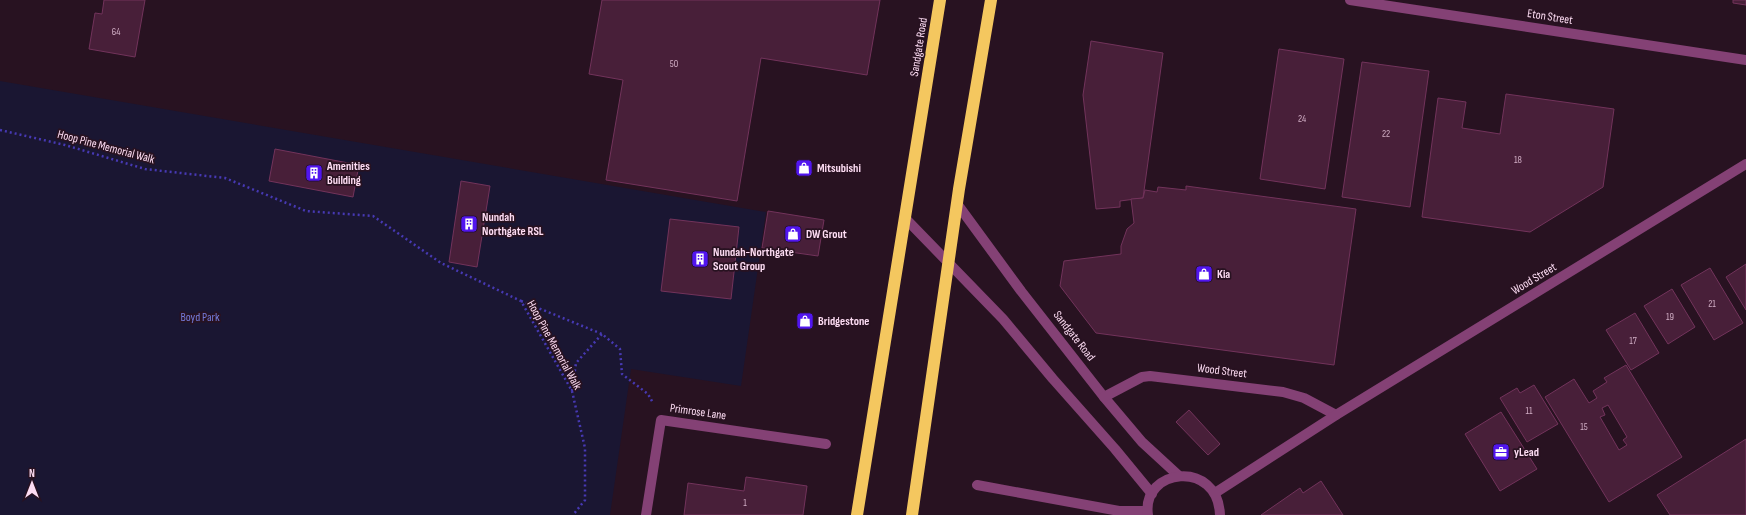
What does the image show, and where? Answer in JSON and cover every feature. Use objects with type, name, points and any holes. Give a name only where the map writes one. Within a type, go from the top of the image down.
[{"type":"highway","name":"Sandgate Road","points":[[857,515],[940,0]]},
{"type":"highway","points":[[912,515],[958,205],[991,0]]},
{"type":"street","name":"Eton Street","points":[[1350,0],[1746,60]]},
{"type":"street","name":"Wood Street","points":[[1215,493],[1336,415],[1746,164]]},
{"type":"street","name":"Sandgate Road","points":[[958,205],[1021,291],[1104,397],[1142,442],[1179,476]]},
{"type":"street","points":[[905,218],[1003,319],[1152,494]]},
{"type":"street","name":"Wood Street","points":[[1104,397],[1142,377],[1150,376],[1283,392],[1304,398],[1336,415]]},
{"type":"street","name":"Primrose Lane","points":[[646,515],[661,420],[826,444]]},
{"type":"street","points":[[977,485],[1119,511],[1148,513],[1152,494],[1164,482],[1179,476],[1200,479],[1208,485],[1215,493],[1220,504],[1220,515]]},
{"type":"path","name":"Hoop Pine Memorial Walk","points":[[0,130],[65,145],[145,169],[225,178],[306,211],[373,216],[441,263],[521,301],[572,391],[585,448],[585,500],[573,515]]},
{"type":"path","points":[[521,301],[602,334],[620,349],[622,374],[648,394],[661,420]]},
{"type":"path","points":[[572,391],[576,363],[602,334]]},
{"type":"green space","name":"Boyd Park","points":[[0,81],[766,212],[741,386],[631,369],[610,515],[0,515]]},
{"type":"building","points":[[104,0],[145,0],[135,57],[89,49],[95,13],[102,14]]},
{"type":"building","points":[[602,0],[880,0],[867,75],[761,58],[737,201],[606,180],[623,80],[589,74]]},
{"type":"building","points":[[1733,0],[1746,0],[1746,5],[1733,3]]},
{"type":"building","points":[[1091,41],[1163,53],[1143,198],[1120,201],[1120,207],[1096,209],[1083,95]]},
{"type":"building","points":[[1279,49],[1344,59],[1325,189],[1260,179]]},
{"type":"building","points":[[1362,62],[1429,71],[1410,207],[1342,197]]},
{"type":"building","points":[[1506,94],[1614,109],[1603,187],[1530,232],[1422,217],[1438,98],[1466,102],[1462,128],[1500,134]]},
{"type":"building","name":"Amenities Building","points":[[275,149],[359,165],[353,197],[269,181]]},
{"type":"building","name":"Nundah Northgate RSL","points":[[461,181],[490,186],[477,267],[449,262]]},
{"type":"building","name":"Kia","points":[[1186,186],[1356,209],[1334,365],[1096,333],[1060,286],[1064,261],[1121,254],[1121,246],[1127,229],[1134,223],[1131,199],[1143,198],[1145,190],[1157,192],[1158,187],[1186,190]]},
{"type":"building","name":"DW Grout","points":[[768,211],[824,220],[818,256],[762,248]]},
{"type":"building","name":"Nundah-Northgate Scout Group","points":[[670,219],[739,227],[731,299],[661,291]]},
{"type":"building","points":[[1746,264],[1746,310],[1726,277]]},
{"type":"building","points":[[1710,268],[1743,323],[1714,340],[1681,285]]},
{"type":"building","points":[[1672,289],[1695,327],[1668,344],[1644,306]]},
{"type":"building","points":[[1635,313],[1659,353],[1631,370],[1606,330]]},
{"type":"building","points":[[1626,365],[1682,457],[1609,502],[1545,397],[1574,379],[1589,403],[1597,398],[1593,391],[1607,382],[1604,378]],"holes":[[[1608,405],[1627,437],[1623,440],[1627,445],[1619,450],[1600,417],[1605,415],[1602,408]]]},
{"type":"building","points":[[1534,385],[1558,424],[1527,442],[1500,398],[1517,388],[1520,393]]},
{"type":"building","points":[[1189,410],[1220,444],[1208,455],[1176,422]]},
{"type":"building","name":"yLead","points":[[1501,412],[1537,469],[1500,491],[1465,434]]},
{"type":"building","points":[[1746,439],[1746,515],[1670,515],[1657,495]]},
{"type":"building","points":[[746,477],[807,486],[803,515],[684,515],[688,483],[744,491]]},
{"type":"building","points":[[1321,481],[1343,515],[1261,515],[1300,488],[1303,493]]},
{"type":"place","name":"Mitsubishi","points":[[804,168]]},
{"type":"place","name":"Amenities Building","points":[[314,173]]},
{"type":"place","name":"Nundah Northgate RSL","points":[[469,224]]},
{"type":"place","name":"DW Grout","points":[[793,234]]},
{"type":"place","name":"Nundah-Northgate Scout Group","points":[[700,259]]},
{"type":"place","name":"Kia","points":[[1204,274]]},
{"type":"place","name":"Bridgestone","points":[[805,321]]},
{"type":"place","name":"yLead","points":[[1501,452]]}]
